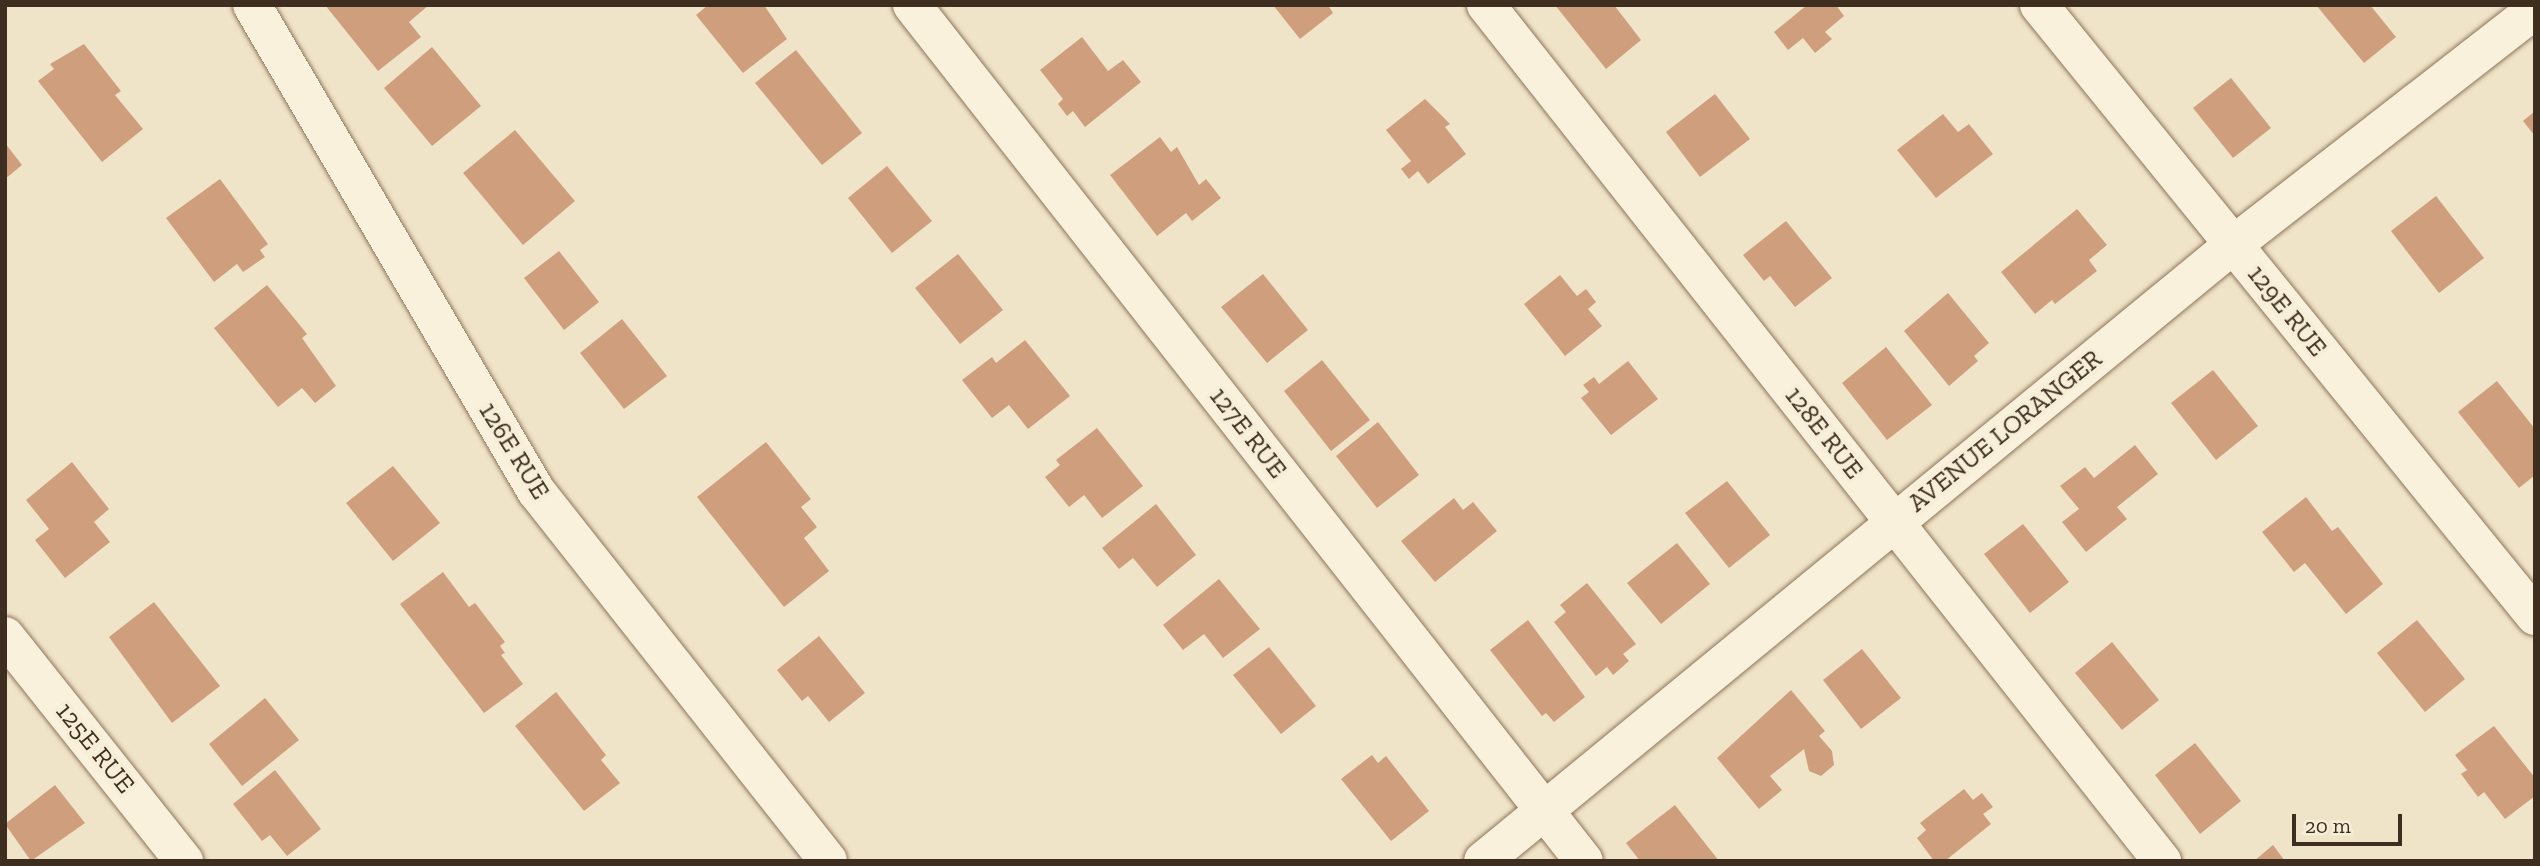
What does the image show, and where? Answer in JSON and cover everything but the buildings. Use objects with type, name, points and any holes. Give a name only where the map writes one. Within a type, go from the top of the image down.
[{"type":"street","name":"126E RUE","points":[[251,5],[536,491],[828,861]]},
{"type":"street","name":"127E RUE","points":[[912,5],[1584,861]]},
{"type":"street","name":"128E RUE","points":[[1486,5],[2162,861]]},
{"type":"street","name":"129E RUE","points":[[2039,5],[2535,616]]},
{"type":"street","name":"AVENUE LORANGER","points":[[1483,861],[2233,245],[2535,10]]},
{"type":"street","name":"125E RUE","points":[[5,636],[184,861]]}]
